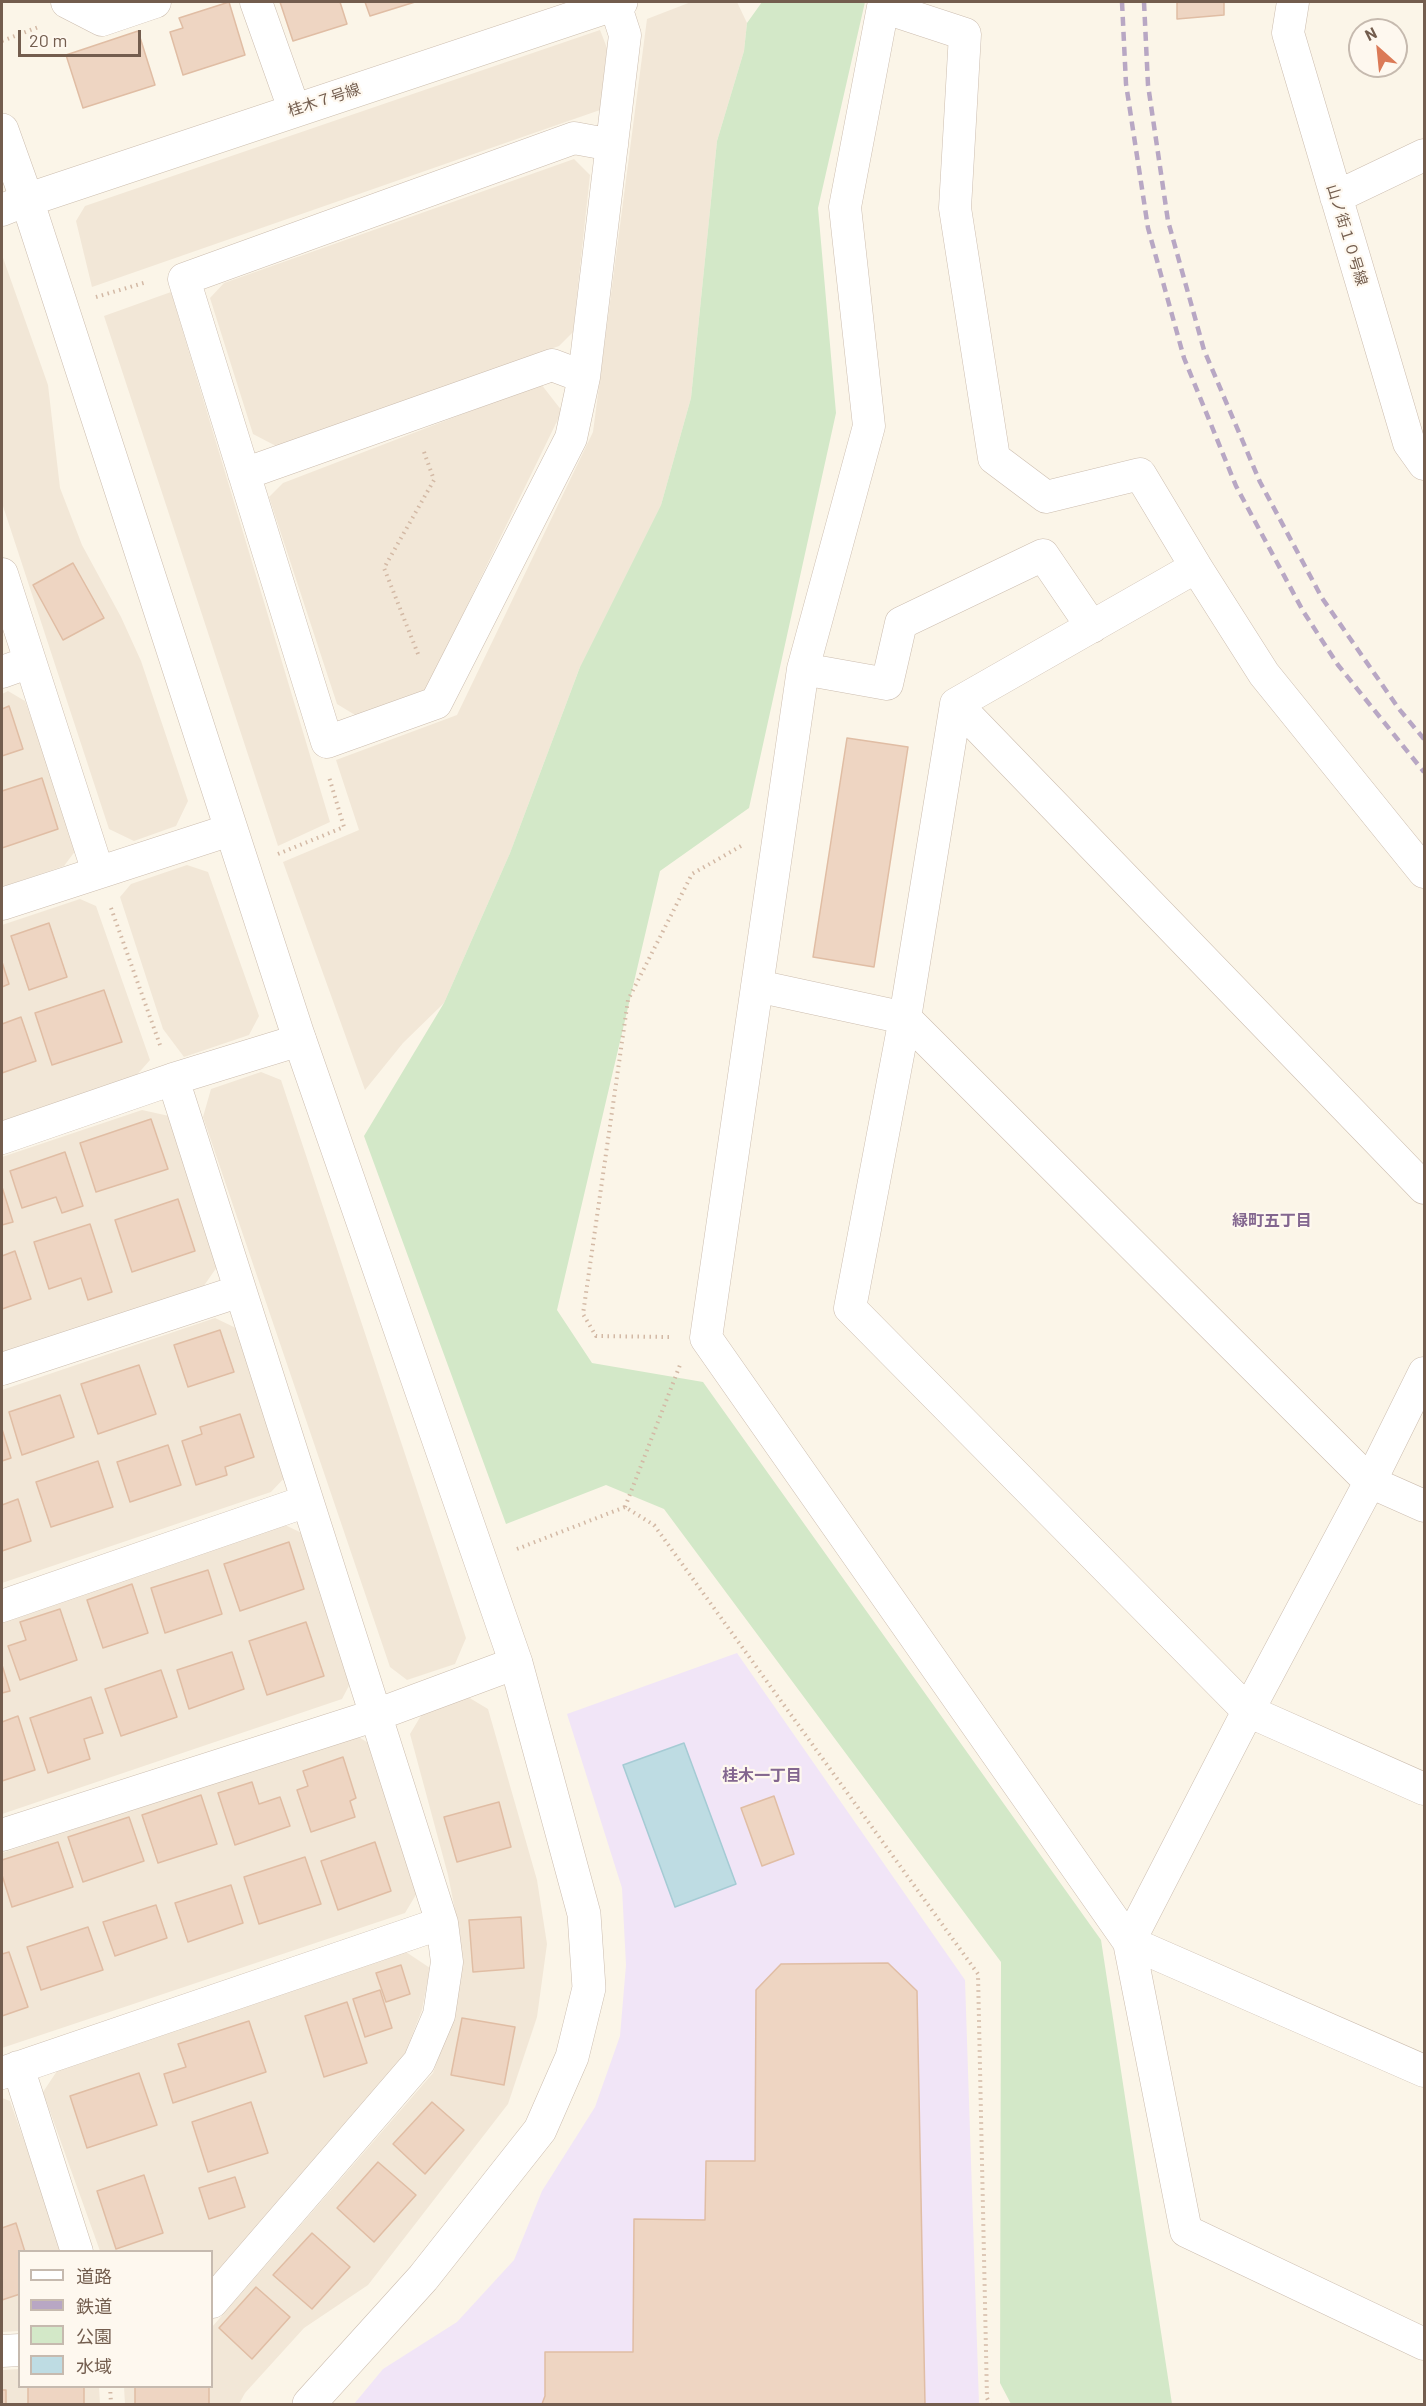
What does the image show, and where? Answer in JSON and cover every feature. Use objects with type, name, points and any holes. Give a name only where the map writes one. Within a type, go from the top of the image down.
[{"type":"street","points":[[67,2],[102,20],[155,2]]},
{"type":"street","points":[[256,2],[294,109]]},
{"type":"street","name":"山ノ街１０号線","points":[[1293,2],[1288,33],[1336,197],[1419,447]]},
{"type":"street","points":[[612,145],[574,138],[184,279],[327,742],[436,703],[571,438],[584,377],[612,145],[625,35],[618,3]]},
{"type":"street","name":"桂木７号線","points":[[14,205],[294,109],[618,3]]},
{"type":"street","points":[[1425,872],[1264,674],[1140,474],[1046,497],[994,458],[955,208],[965,33],[883,7],[845,207],[869,426],[802,669],[706,1338],[1129,1942],[1186,2231],[1425,2344]]},
{"type":"street","points":[[2,130],[14,205],[61,307],[300,1040],[516,1662],[584,1914],[589,1988],[572,2057],[540,2130],[423,2278],[309,2404]]},
{"type":"street","points":[[1336,197],[1425,155]]},
{"type":"street","points":[[244,474],[552,365],[584,377]]},
{"type":"street","points":[[802,669],[887,684],[901,623],[1043,555],[1092,627]]},
{"type":"street","points":[[956,704],[1196,567]]},
{"type":"street","points":[[2,574],[16,667],[98,872]]},
{"type":"street","points":[[956,704],[905,1018],[850,1308],[1248,1711],[1425,1789]]},
{"type":"street","points":[[956,704],[1425,1188]]},
{"type":"street","points":[[2,904],[230,830]]},
{"type":"street","points":[[757,986],[905,1018],[1370,1482],[1425,1506]]},
{"type":"street","points":[[2,1138],[173,1079],[300,1040]]},
{"type":"street","points":[[173,1079],[442,1923],[447,1962],[439,2015],[419,2062],[213,2301]]},
{"type":"street","points":[[2,1369],[240,1291]]},
{"type":"street","points":[[1129,1942],[1425,1373]]},
{"type":"street","points":[[2,1606],[307,1501]]},
{"type":"street","points":[[2,1835],[376,1715],[516,1662]]},
{"type":"street","points":[[76,2250],[10,2070],[442,1923]]},
{"type":"street","points":[[1129,1942],[1425,2071]]},
{"type":"street","points":[[2,2351],[18,2350]]},
{"type":"path","points":[[2,41],[46,25]]},
{"type":"path","points":[[61,307],[167,275],[184,279]]},
{"type":"path","points":[[412,415],[434,480],[384,568],[436,703]]},
{"type":"path","points":[[244,868],[344,827],[326,765],[327,742]]},
{"type":"path","points":[[706,1338],[596,1336],[583,1314],[628,1000],[692,874],[780,823]]},
{"type":"path","points":[[98,872],[173,1079]]},
{"type":"path","points":[[508,1553],[626,1508],[682,1359],[706,1338]]},
{"type":"path","points":[[626,1508],[654,1525],[978,1974],[987,2398],[990,2404]]},
{"type":"path","points":[[110,2388],[111,2404]]},
{"type":"shaded area","points":[[691,2],[737,2],[747,23],[744,51],[717,141],[691,398],[661,505],[580,667],[510,853],[444,1003],[403,1043],[365,1090],[283,862],[359,830],[336,760],[457,715],[593,432],[647,19]]},
{"type":"shaded area","points":[[600,30],[607,48],[600,110],[92,287],[76,221],[85,206]]},
{"type":"shaded area","points":[[574,159],[590,175],[573,332],[559,346],[276,446],[253,434],[210,298],[224,283]]},
{"type":"shaded area","points":[[2,255],[48,385],[60,488],[82,545],[121,617],[141,661],[188,801],[176,826],[134,841],[109,829],[2,503]]},
{"type":"shaded area","points":[[171,292],[330,822],[278,846],[104,316]]},
{"type":"shaded area","points":[[541,384],[562,411],[426,690],[360,718],[337,704],[269,497],[283,483]]},
{"type":"shaded area","points":[[8,691],[25,701],[79,846],[64,866],[2,887],[2,694]]},
{"type":"shaded area","points":[[187,865],[208,872],[259,1016],[249,1035],[184,1057],[163,1029],[120,897],[131,884]]},
{"type":"shaded area","points":[[80,899],[96,906],[150,1060],[135,1077],[2,1121],[2,925]]},
{"type":"shaded area","points":[[261,1072],[281,1080],[466,1638],[455,1664],[407,1680],[390,1667],[203,1117],[211,1089]]},
{"type":"shaded area","points":[[142,1110],[169,1116],[219,1264],[201,1290],[2,1357],[2,1157]]},
{"type":"shaded area","points":[[215,1318],[238,1329],[288,1474],[271,1492],[2,1583],[2,1390]]},
{"type":"shaded area","points":[[285,1525],[306,1535],[353,1678],[342,1699],[2,1814],[2,1623]]},
{"type":"shaded area","points":[[737,1653],[965,1980],[979,2404],[354,2404],[383,2369],[457,2322],[514,2260],[542,2191],[595,2107],[620,2036],[626,1965],[622,1888],[567,1714]]},
{"type":"shaded area","points":[[468,1697],[488,1709],[537,1880],[547,1944],[537,2017],[508,2104],[368,2285],[304,2328],[245,2393],[239,2404],[125,2404],[124,2388],[213,2388],[213,2326],[433,2073],[455,2011],[460,1935],[448,1875],[410,1734],[422,1714]]},
{"type":"shaded area","points":[[357,1736],[375,1747],[417,1893],[405,1913],[2,2048],[2,1853]]},
{"type":"shaded area","points":[[406,1952],[430,1968],[422,2010],[402,2061],[213,2279],[213,2250],[100,2250],[43,2092],[57,2071]]},
{"type":"shaded area","points":[[2,2098],[10,2101],[63,2250],[18,2250],[18,2331],[2,2332]]},
{"type":"shaded area","points":[[18,2369],[18,2388],[99,2388],[100,2404],[2,2404],[2,2370]]},
{"type":"green space","points":[[762,2],[865,2],[818,208],[836,413],[749,808],[660,871],[557,1310],[592,1363],[703,1382],[1101,1940],[1172,2404],[1011,2404],[1000,2383],[1001,1962],[664,1509],[606,1485],[506,1524],[364,1136],[444,1003],[510,853],[580,667],[661,505],[691,398],[717,141],[744,51],[747,23]]},
{"type":"water","points":[[684,1743],[736,1884],[675,1907],[623,1765]]},
{"type":"building","points":[[229,2],[245,55],[183,75],[170,32],[183,28],[179,18]]},
{"type":"building","points":[[280,2],[340,2],[347,24],[293,41]]},
{"type":"building","points":[[365,2],[415,2],[370,16]]},
{"type":"building","points":[[1177,2],[1224,2],[1224,15],[1177,19]]},
{"type":"building","points":[[138,31],[155,85],[83,108],[66,55]]},
{"type":"building","points":[[73,563],[104,618],[63,640],[33,585]]},
{"type":"building","points":[[9,706],[23,749],[2,756],[2,709]]},
{"type":"building","points":[[847,738],[908,747],[874,967],[813,957]]},
{"type":"building","points":[[42,778],[58,829],[2,848],[2,791]]},
{"type":"building","points":[[49,923],[67,977],[29,990],[11,936]]},
{"type":"building","points":[[2,962],[9,984],[2,987]]},
{"type":"building","points":[[104,990],[122,1042],[52,1065],[35,1013]]},
{"type":"building","points":[[21,1017],[36,1061],[2,1073],[2,1024]]},
{"type":"building","points":[[151,1119],[168,1169],[96,1192],[80,1143]]},
{"type":"building","points":[[65,1152],[83,1206],[62,1213],[56,1197],[22,1208],[10,1171]]},
{"type":"building","points":[[2,1187],[13,1222],[2,1225]]},
{"type":"building","points":[[178,1199],[195,1251],[132,1272],[115,1220]]},
{"type":"building","points":[[90,1224],[112,1292],[88,1300],[81,1278],[49,1289],[34,1242]]},
{"type":"building","points":[[15,1251],[31,1299],[2,1309],[2,1256]]},
{"type":"building","points":[[220,1330],[234,1372],[188,1387],[174,1345]]},
{"type":"building","points":[[139,1365],[156,1414],[98,1434],[81,1384]]},
{"type":"building","points":[[60,1395],[74,1437],[22,1455],[9,1412]]},
{"type":"building","points":[[240,1414],[254,1457],[225,1467],[227,1475],[196,1485],[182,1441],[202,1434],[200,1427]]},
{"type":"building","points":[[2,1429],[11,1458],[2,1461]]},
{"type":"building","points":[[168,1445],[181,1485],[130,1502],[117,1462]]},
{"type":"building","points":[[98,1461],[113,1507],[51,1527],[36,1482]]},
{"type":"building","points":[[18,1499],[31,1541],[2,1551],[2,1505]]},
{"type":"building","points":[[289,1542],[304,1589],[240,1611],[224,1564]]},
{"type":"building","points":[[208,1570],[222,1614],[165,1633],[151,1588]]},
{"type":"building","points":[[132,1584],[148,1633],[103,1648],[87,1600]]},
{"type":"building","points":[[60,1609],[77,1660],[20,1680],[8,1646],[26,1640],[20,1622]]},
{"type":"building","points":[[306,1622],[324,1676],[267,1695],[249,1641]]},
{"type":"building","points":[[232,1652],[244,1689],[189,1709],[177,1670]]},
{"type":"building","points":[[2,1665],[10,1691],[2,1693]]},
{"type":"building","points":[[161,1670],[177,1717],[121,1736],[105,1689]]},
{"type":"building","points":[[91,1697],[103,1733],[84,1739],[90,1759],[48,1773],[30,1718]]},
{"type":"building","points":[[18,1716],[35,1770],[2,1781],[2,1722]]},
{"type":"building","points":[[343,1757],[356,1798],[350,1801],[355,1817],[311,1832],[297,1790],[308,1786],[303,1771]]},
{"type":"building","points":[[252,1782],[259,1804],[280,1797],[290,1826],[235,1845],[218,1793]]},
{"type":"building","points":[[201,1795],[217,1844],[158,1863],[142,1815]]},
{"type":"building","points":[[774,1796],[794,1854],[762,1866],[741,1808]]},
{"type":"building","points":[[499,1802],[511,1847],[457,1862],[444,1817]]},
{"type":"building","points":[[129,1817],[144,1861],[83,1882],[68,1837]]},
{"type":"building","points":[[58,1842],[73,1887],[12,1907],[2,1875],[2,1860]]},
{"type":"building","points":[[375,1842],[391,1891],[338,1910],[321,1861]]},
{"type":"building","points":[[305,1857],[321,1904],[259,1924],[244,1877]]},
{"type":"building","points":[[231,1885],[243,1923],[188,1942],[175,1903]]},
{"type":"building","points":[[156,1905],[167,1938],[115,1956],[103,1922]]},
{"type":"building","points":[[521,1917],[524,1968],[473,1972],[469,1920]]},
{"type":"building","points":[[88,1927],[103,1970],[41,1990],[27,1947]]},
{"type":"building","points":[[9,1952],[28,2007],[2,2016],[2,1954]]},
{"type":"building","points":[[888,1963],[917,1991],[925,2404],[542,2404],[545,2396],[545,2352],[633,2352],[634,2219],[705,2220],[706,2161],[755,2161],[756,1990],[781,1964]]},
{"type":"building","points":[[401,1965],[410,1994],[386,2002],[376,1973]]},
{"type":"building","points":[[380,1990],[392,2028],[365,2037],[353,1999]]},
{"type":"building","points":[[347,2002],[367,2063],[324,2077],[305,2016]]},
{"type":"building","points":[[462,2018],[515,2027],[504,2085],[451,2075]]},
{"type":"building","points":[[249,2021],[266,2072],[173,2103],[164,2074],[186,2067],[178,2044]]},
{"type":"building","points":[[139,2073],[157,2125],[87,2148],[70,2096]]},
{"type":"building","points":[[251,2102],[268,2153],[208,2172],[192,2122]]},
{"type":"building","points":[[432,2102],[464,2130],[425,2174],[393,2144]]},
{"type":"building","points":[[378,2162],[416,2195],[374,2242],[337,2208]]},
{"type":"building","points":[[144,2175],[163,2233],[116,2249],[97,2191]]},
{"type":"building","points":[[235,2177],[245,2207],[209,2219],[199,2188]]},
{"type":"building","points":[[16,2223],[24,2250],[18,2250],[18,2295],[2,2300],[2,2228]]},
{"type":"building","points":[[312,2233],[350,2267],[312,2309],[273,2275]]},
{"type":"building","points":[[256,2287],[290,2317],[252,2359],[219,2328]]},
{"type":"building","points":[[28,2388],[84,2388],[84,2404],[28,2404]]},
{"type":"building","points":[[135,2388],[209,2388],[209,2404],[135,2404]]},
{"type":"building","points":[[2,2390],[6,2390],[6,2404],[2,2404]]},
{"type":"railway","points":[[1122,2],[1126,84],[1148,228],[1184,358],[1236,486],[1303,611],[1338,665],[1424,772]]},
{"type":"railway","points":[[1144,2],[1148,85],[1168,221],[1204,350],[1260,482],[1322,598],[1399,709],[1424,739]]},
{"type":"district","name":"緑町五丁目","points":[[1272,1221]]},
{"type":"district","name":"桂木一丁目","points":[[762,1776]]}]
